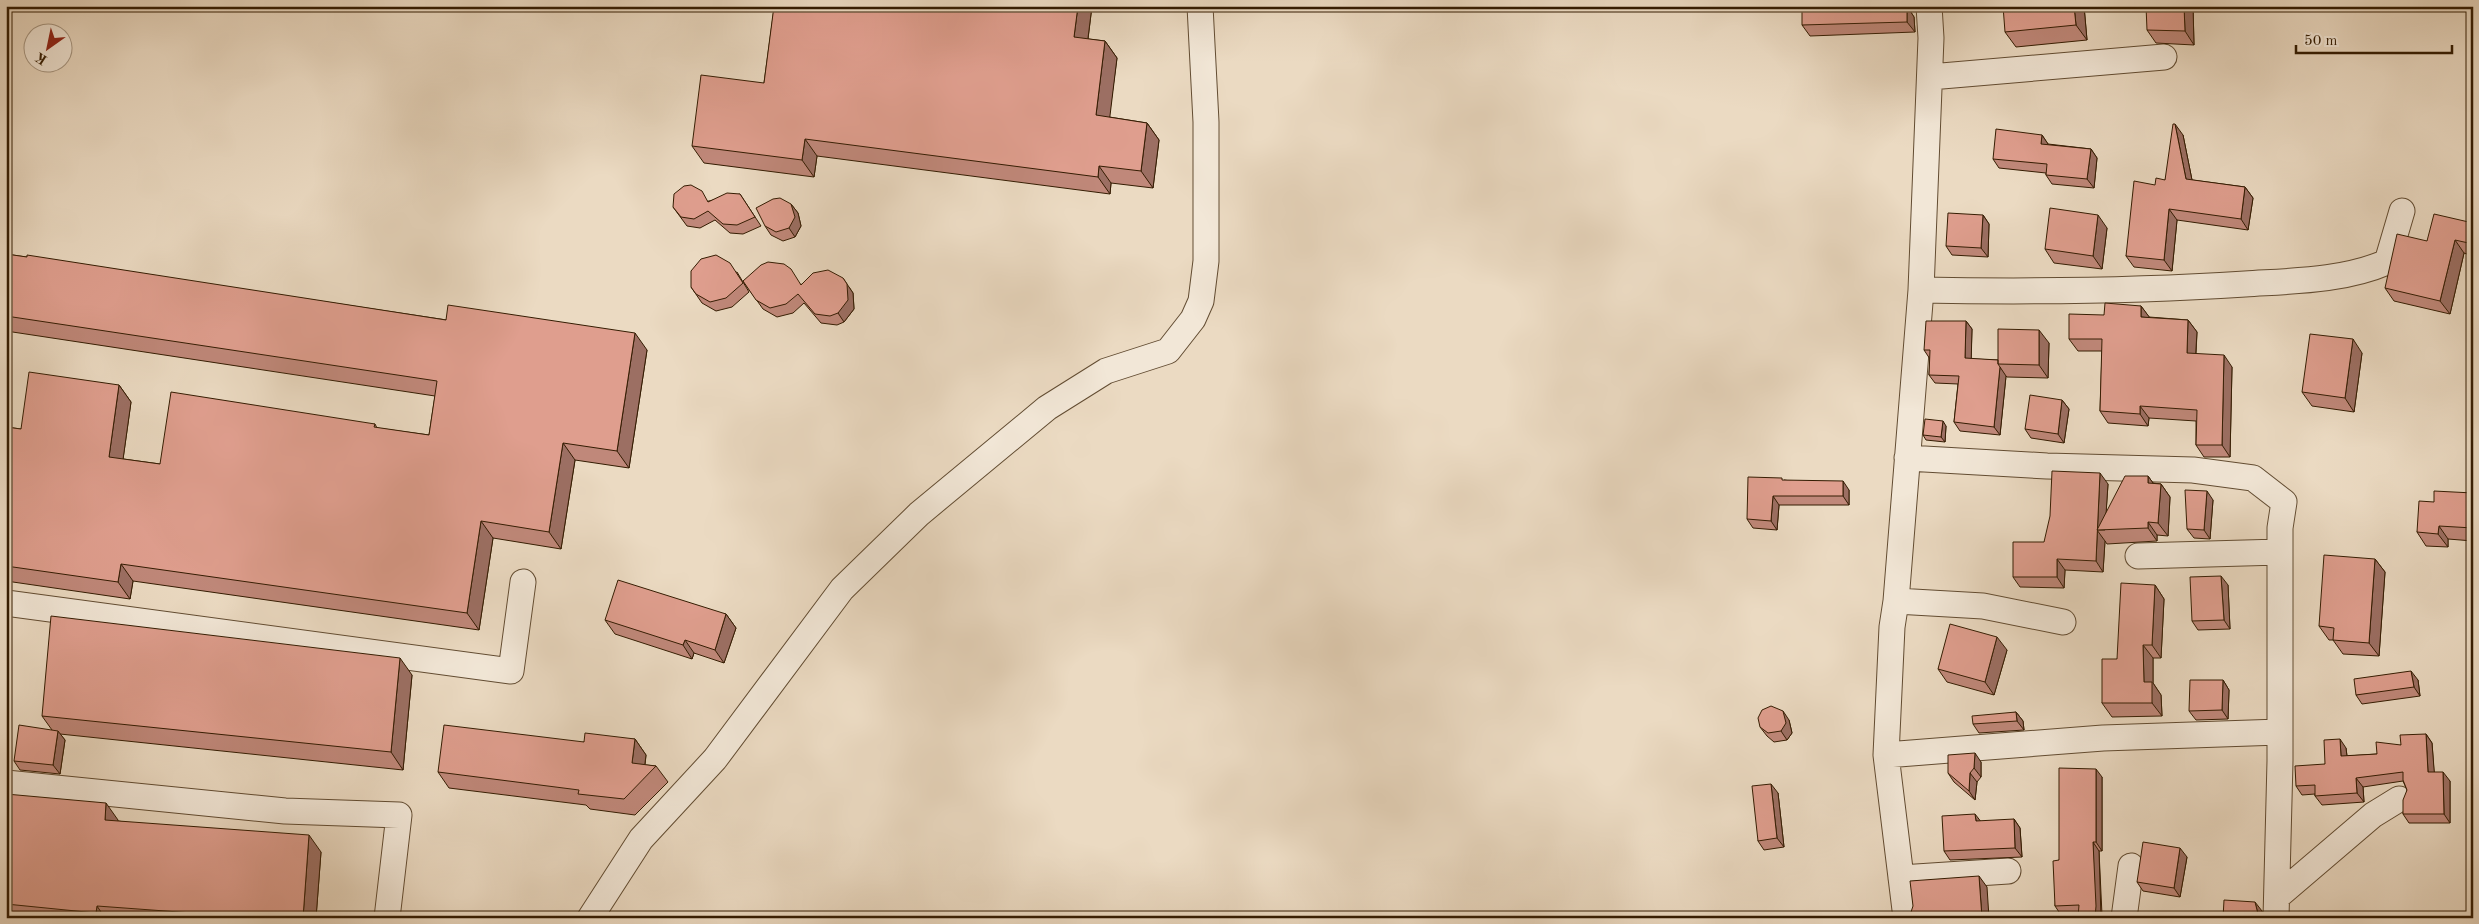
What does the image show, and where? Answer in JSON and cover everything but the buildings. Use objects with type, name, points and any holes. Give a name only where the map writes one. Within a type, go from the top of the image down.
[{"type":"street","points":[[590,918],[641,839],[715,759],[842,589],[919,514],[1048,408],[1106,371],[1168,351],[1192,319],[1201,300],[1206,261],[1206,122],[1200,6]]},
{"type":"street","points":[[1906,918],[1886,755],[1892,627],[1896,601],[1921,290],[1931,38],[1928,6]]},
{"type":"street","points":[[1930,77],[2164,57]]},
{"type":"street","points":[[1921,290],[2051,292],[2208,286],[2296,280],[2364,272],[2387,262],[2402,211]]},
{"type":"street","points":[[1907,458],[2047,466],[2193,470],[2253,478],[2284,502],[2280,552],[2280,732],[2277,907]]},
{"type":"street","points":[[2138,556],[2280,552]]},
{"type":"street","points":[[6,603],[511,671],[523,582]]},
{"type":"street","points":[[1896,601],[1983,606],[2063,622]]},
{"type":"street","points":[[1886,755],[2103,738],[2280,732]]},
{"type":"street","points":[[6,783],[285,812],[399,814],[387,918]]},
{"type":"street","points":[[2277,907],[2373,815],[2399,799]]},
{"type":"street","points":[[2124,918],[2131,866]]},
{"type":"street","points":[[1901,878],[2008,871]]}]
